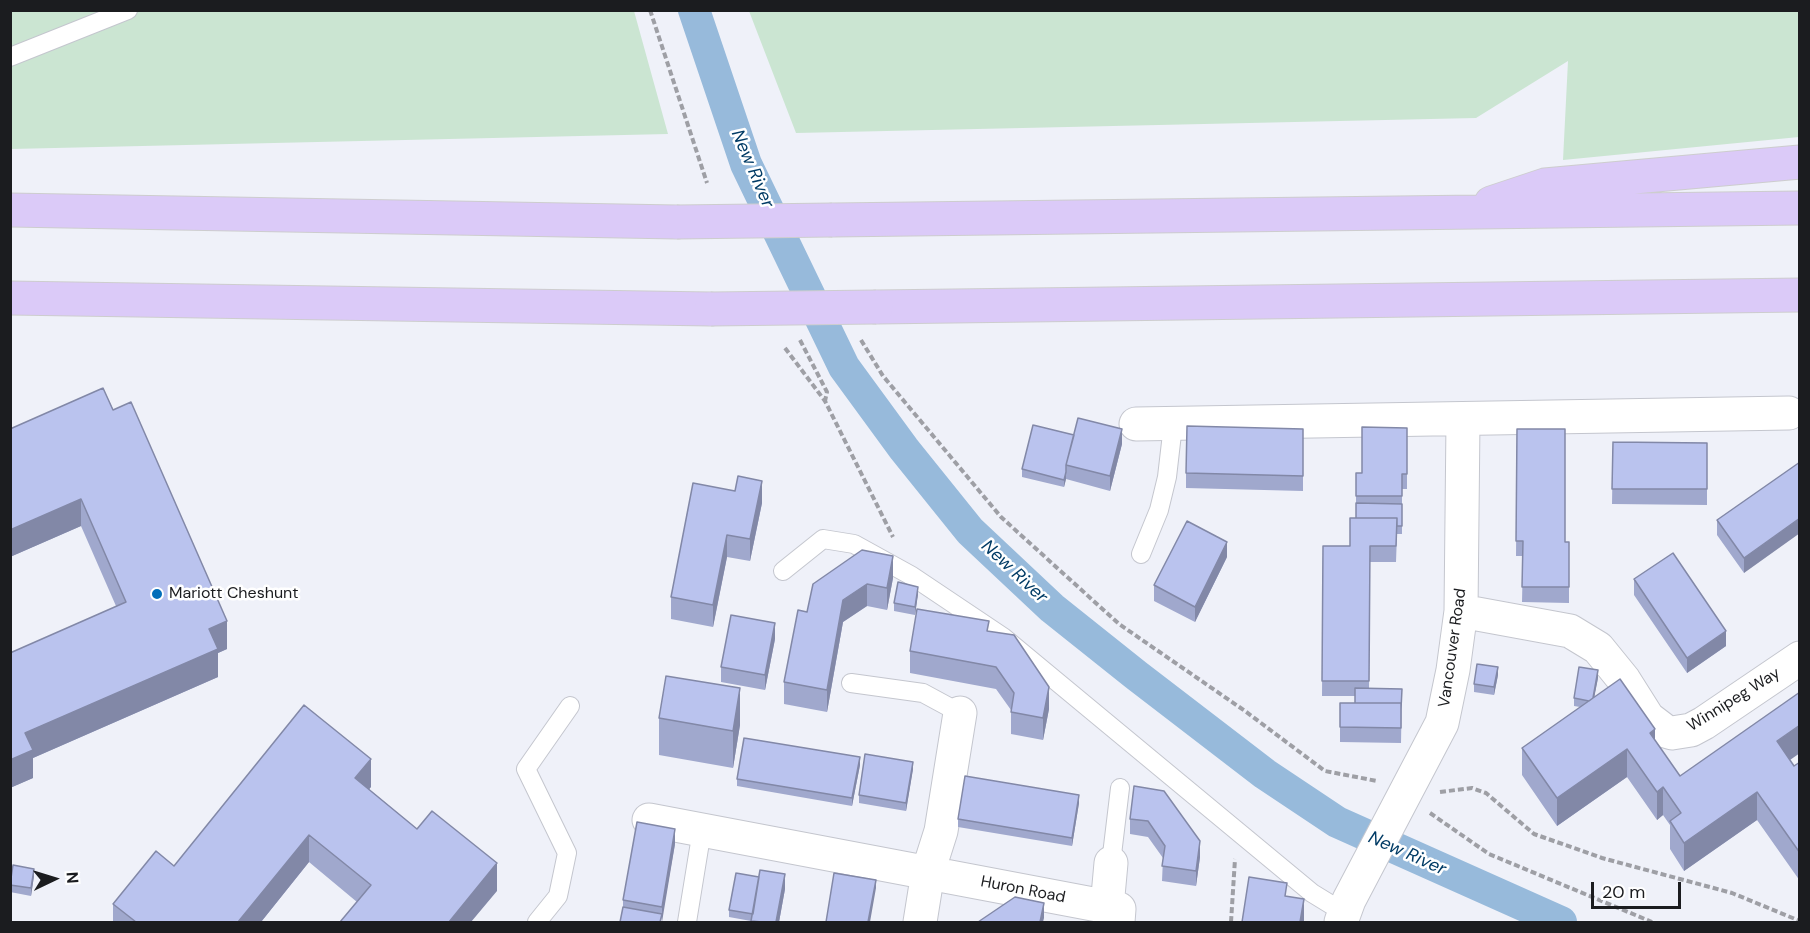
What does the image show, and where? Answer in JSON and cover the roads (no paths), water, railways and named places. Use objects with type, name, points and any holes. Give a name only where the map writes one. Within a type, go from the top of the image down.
[{"type":"highway","points":[[1461,214],[1545,185],[1800,162]]},
{"type":"highway","points":[[10,210],[677,222],[1800,208]]},
{"type":"highway","points":[[10,297],[711,309],[1800,295]]},
{"type":"street","points":[[1136,424],[1463,421],[1794,413]]},
{"type":"street","name":"Vancouver Road","points":[[1342,917],[1362,874],[1442,723],[1453,670],[1461,611],[1463,421]]},
{"type":"street","name":"Winnipeg Way","points":[[1461,611],[1570,631],[1598,648],[1648,718],[1665,731],[1672,733],[1691,730],[1704,723],[1800,658]]},
{"type":"street","points":[[920,922],[928,872],[941,831],[960,712]]},
{"type":"street","name":"Huron Road","points":[[650,820],[928,872],[1114,913]]},
{"type":"street","points":[[1111,863],[1114,913]]},
{"type":"lane","points":[[10,57],[128,10]]},
{"type":"lane","points":[[1141,554],[1159,510],[1167,477],[1173,425]]},
{"type":"lane","points":[[783,571],[823,539],[854,544],[912,576],[1003,637],[1342,917]]},
{"type":"lane","points":[[851,683],[923,693],[960,712]]},
{"type":"lane","points":[[537,922],[558,896],[567,854],[526,769],[570,706]]},
{"type":"lane","points":[[1111,863],[1120,788]]},
{"type":"lane","points":[[687,922],[702,830]]},
{"type":"waterway","name":"New River","points":[[694,10],[746,164],[844,367],[904,449],[970,531],[1052,608],[1136,675],[1265,774],[1337,822],[1561,922]]},
{"type":"place","name":"Mariott Cheshunt","points":[[157,594]]}]
